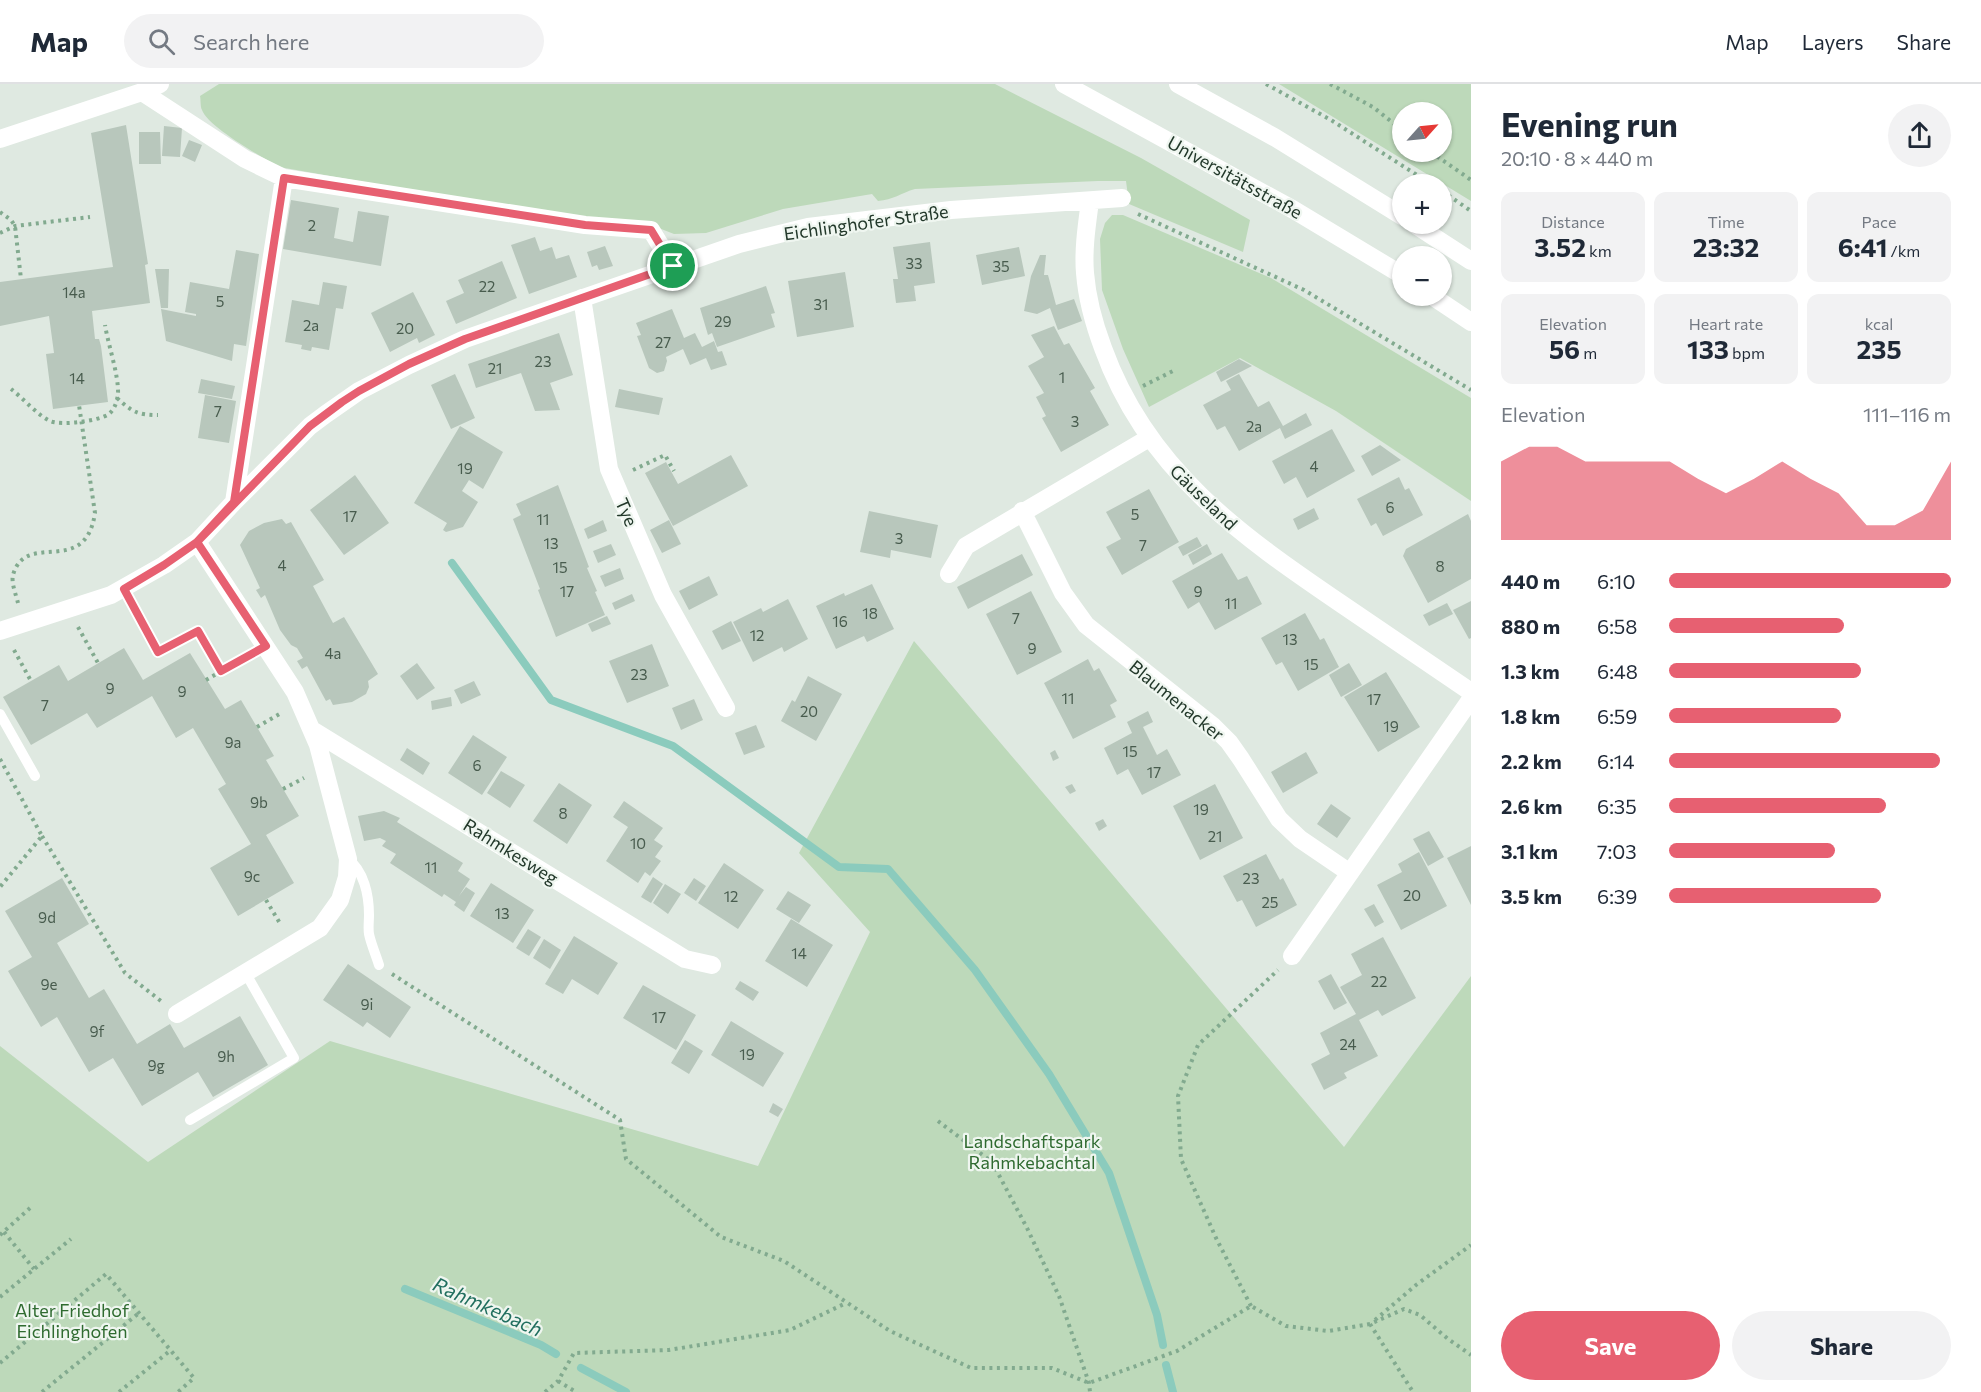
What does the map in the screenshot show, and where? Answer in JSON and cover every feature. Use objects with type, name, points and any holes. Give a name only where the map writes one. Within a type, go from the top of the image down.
[{"type":"street","points":[[0,139],[160,84]]},
{"type":"street","name":"Universitätsstraße","points":[[1064,84],[1294,210],[1392,269]]},
{"type":"street","points":[[1178,84],[1274,137],[1392,210]]},
{"type":"street","points":[[142,92],[245,159],[284,178],[574,224],[651,230],[673,266]]},
{"type":"street","points":[[234,502],[284,178]]},
{"type":"street","name":"Eichlinghofer Straße","points":[[0,632],[124,589],[164,565],[197,542],[310,426],[359,391],[409,364],[465,339],[739,244],[808,227],[951,210],[1122,198]]},
{"type":"street","name":"Gäuseland","points":[[1090,201],[1085,273],[1089,300],[1110,367],[1149,438],[1178,474],[1234,527],[1315,586],[1471,692]]},
{"type":"street","points":[[1429,234],[1471,261]]},
{"type":"street","name":"Tye","points":[[582,298],[604,442],[613,480],[663,595],[726,708]]},
{"type":"street","points":[[1447,306],[1471,322]]},
{"type":"street","points":[[949,574],[966,546],[1149,438]]},
{"type":"street","name":"Blaumenacker","points":[[1022,511],[1063,593],[1086,626],[1213,726],[1229,742],[1279,819],[1300,839],[1350,873]]},
{"type":"street","points":[[177,1014],[320,928],[333,912],[344,889],[348,859],[312,730],[295,692],[197,542]]},
{"type":"street","points":[[1292,956],[1471,699]]},
{"type":"street","name":"Rahmkesweg","points":[[312,730],[685,959],[712,964]]},
{"type":"lane","points":[[0,714],[35,776]]},
{"type":"lane","points":[[348,859],[361,874],[366,890],[369,933],[379,966]]},
{"type":"lane","points":[[190,1120],[294,1058],[245,972]]},
{"type":"path","points":[[1266,84],[1331,120],[1415,174]]},
{"type":"path","points":[[1330,84],[1373,107],[1392,122]]},
{"type":"path","points":[[1445,162],[1471,180]]},
{"type":"path","points":[[1122,198],[1129,209],[1304,290],[1471,390]]},
{"type":"path","points":[[1452,198],[1471,211]]},
{"type":"path","points":[[0,212],[15,226],[21,279]]},
{"type":"path","points":[[0,233],[15,226],[90,217]]},
{"type":"path","points":[[11,389],[51,422],[81,421],[99,418],[110,413],[116,404],[118,392],[105,326]]},
{"type":"path","points":[[1124,396],[1175,370]]},
{"type":"path","points":[[117,398],[141,415],[158,415]]},
{"type":"path","points":[[22,624],[12,576],[21,561],[28,555],[75,549],[85,541],[93,527],[95,513],[79,405]]},
{"type":"path","points":[[613,480],[665,455],[674,471]]},
{"type":"path","points":[[124,589],[158,652],[198,631],[221,671]]},
{"type":"path","points":[[84,639],[98,663]]},
{"type":"path","points":[[206,680],[266,646]]},
{"type":"path","points":[[20,660],[31,681]]},
{"type":"path","points":[[0,759],[42,836],[124,974],[177,1014]]},
{"type":"path","points":[[0,887],[42,836]]},
{"type":"path","points":[[266,900],[292,944]]},
{"type":"path","points":[[1292,956],[1198,1045],[1178,1096],[1181,1159],[1216,1238],[1251,1306],[1286,1326],[1328,1331],[1370,1324],[1404,1309],[1420,1315],[1471,1355]]},
{"type":"path","points":[[379,966],[620,1120],[626,1159],[721,1237],[784,1261],[890,1331],[971,1368],[1052,1368],[1089,1383],[1177,1351],[1251,1306]]},
{"type":"path","points":[[938,1121],[992,1162],[1059,1296],[1089,1383],[1090,1392]]},
{"type":"path","points":[[30,1208],[2,1233],[34,1269]]},
{"type":"path","points":[[0,1297],[70,1239]]},
{"type":"path","points":[[1370,1324],[1416,1285],[1471,1245]]},
{"type":"path","points":[[0,1363],[106,1274],[194,1378],[178,1392]]},
{"type":"path","points":[[544,1392],[558,1381],[574,1353],[669,1350],[790,1330],[846,1302]]},
{"type":"path","points":[[42,1392],[139,1313]]},
{"type":"path","points":[[1370,1324],[1413,1392]]},
{"type":"path","points":[[119,1392],[171,1350]]},
{"type":"path","points":[[558,1381],[576,1392]]},
{"type":"green space","points":[[219,84],[995,84],[1141,158],[1250,220],[1243,252],[1129,204],[1126,181],[1098,181],[915,189],[878,201],[872,194],[783,209],[706,233],[674,234],[651,225],[558,216],[279,167],[236,141],[206,117],[201,108],[200,96]]},
{"type":"green space","points":[[1279,84],[1471,84],[1471,201],[1452,189],[1452,174],[1427,174],[1407,162],[1452,162],[1452,102],[1392,102],[1392,153]]},
{"type":"green space","points":[[1112,215],[1123,215],[1271,278],[1471,398],[1471,501],[1336,411],[1240,358],[1149,407],[1123,349],[1102,290],[1100,239],[1105,223]]},
{"type":"green space","name":"Landschaftspark Rahmkebachtal","points":[[914,641],[1344,1147],[1471,976],[1471,1392],[0,1392],[0,1046],[148,1162],[330,1041],[758,1166],[870,932],[799,853]]},
{"type":"building","points":[[126,125],[148,264],[145,265],[150,303],[92,311],[95,339],[99,339],[101,346],[108,402],[53,409],[46,354],[54,353],[49,316],[0,326],[0,282],[113,267],[91,133]]},
{"type":"building","points":[[164,126],[182,128],[180,157],[162,156]]},
{"type":"building","points":[[139,132],[160,132],[161,164],[139,164]]},
{"type":"building","points":[[189,140],[202,145],[195,162],[182,156]]},
{"type":"building","points":[[291,200],[339,208],[334,238],[353,242],[358,211],[389,216],[381,266],[283,249]]},
{"type":"building","points":[[535,237],[540,251],[552,247],[556,259],[569,255],[577,277],[529,294],[511,245]]},
{"type":"building","points":[[930,242],[935,283],[914,286],[916,301],[896,303],[893,279],[898,279],[893,247]]},
{"type":"building","points":[[605,246],[613,266],[599,270],[597,265],[592,267],[587,252]]},
{"type":"building","points":[[1019,247],[1025,276],[982,285],[976,255]]},
{"type":"building","points":[[236,250],[259,254],[246,346],[234,344],[232,361],[166,341],[161,309],[196,316],[196,314],[185,312],[190,282],[229,289]]},
{"type":"building","points":[[1040,255],[1046,255],[1044,275],[1048,275],[1056,305],[1074,299],[1082,321],[1058,330],[1050,308],[1037,314],[1024,311],[1031,276]]},
{"type":"building","points":[[502,261],[517,298],[456,324],[446,301],[464,293],[458,280]]},
{"type":"building","points":[[155,269],[169,269],[168,308],[161,308]]},
{"type":"building","points":[[845,272],[854,327],[797,337],[788,281]]},
{"type":"building","points":[[323,282],[347,286],[343,309],[336,308],[329,350],[312,347],[311,351],[301,349],[302,345],[285,342],[292,300],[319,305]]},
{"type":"building","points":[[766,286],[775,313],[771,314],[775,327],[717,347],[712,333],[708,335],[700,308]]},
{"type":"building","points":[[413,292],[435,335],[419,343],[417,338],[390,352],[371,313]]},
{"type":"building","points":[[672,309],[684,338],[695,333],[702,347],[714,341],[718,352],[722,351],[727,365],[711,370],[706,358],[690,365],[683,349],[666,357],[664,371],[657,373],[649,368],[637,336],[641,335],[636,323]]},
{"type":"building","points":[[1054,326],[1064,345],[1069,343],[1095,388],[1090,391],[1109,425],[1061,452],[1042,418],[1046,416],[1036,397],[1044,393],[1028,366],[1044,357],[1031,335]]},
{"type":"building","points":[[559,333],[573,375],[550,383],[560,410],[535,411],[521,373],[476,388],[468,364]]},
{"type":"building","points":[[1239,359],[1252,366],[1221,382],[1216,372]]},
{"type":"building","points":[[455,374],[475,418],[451,429],[431,385]]},
{"type":"building","points":[[1239,374],[1258,407],[1269,401],[1283,426],[1306,413],[1312,425],[1285,439],[1280,428],[1239,451],[1225,426],[1217,430],[1203,405],[1231,390],[1226,381]]},
{"type":"building","points":[[201,379],[235,386],[232,399],[198,393]]},
{"type":"building","points":[[619,389],[663,398],[659,415],[615,407]]},
{"type":"building","points":[[205,395],[236,401],[229,443],[198,438]]},
{"type":"building","points":[[460,426],[503,452],[483,489],[469,480],[462,491],[478,502],[463,527],[446,532],[443,530],[447,523],[414,503]]},
{"type":"building","points":[[1332,429],[1355,471],[1307,498],[1296,477],[1284,484],[1272,461]]},
{"type":"building","points":[[1380,445],[1401,460],[1372,476],[1361,456]]},
{"type":"building","points":[[731,455],[748,486],[673,526],[645,473],[666,462],[678,484]]},
{"type":"building","points":[[355,475],[389,523],[344,555],[310,510]]},
{"type":"building","points":[[1399,477],[1405,490],[1409,488],[1423,515],[1383,536],[1376,523],[1371,526],[1357,499]]},
{"type":"building","points":[[558,485],[605,615],[556,637],[513,519],[521,515],[516,504]]},
{"type":"building","points":[[1149,489],[1179,542],[1122,575],[1106,547],[1121,539],[1106,512]]},
{"type":"building","points":[[1314,508],[1319,519],[1298,530],[1293,519]]},
{"type":"building","points":[[869,511],[938,525],[931,558],[891,550],[890,558],[860,552]]},
{"type":"building","points":[[1468,514],[1471,521],[1471,579],[1428,603],[1403,556],[1406,549]]},
{"type":"building","points":[[282,519],[286,524],[291,522],[324,580],[313,586],[333,623],[344,617],[378,674],[368,681],[369,687],[366,694],[352,702],[333,705],[330,699],[326,701],[307,666],[302,669],[297,661],[303,658],[280,630],[265,595],[261,598],[256,590],[260,588],[240,545],[249,531],[264,523]]},
{"type":"building","points":[[603,520],[607,531],[588,539],[584,529]]},
{"type":"building","points":[[669,520],[681,544],[662,553],[650,530]]},
{"type":"building","points":[[1197,537],[1202,546],[1183,556],[1178,547]]},
{"type":"building","points":[[611,544],[616,555],[598,563],[593,551]]},
{"type":"building","points":[[1207,544],[1212,554],[1193,565],[1188,555]]},
{"type":"building","points":[[1222,553],[1238,580],[1247,576],[1262,604],[1215,630],[1199,602],[1188,609],[1172,581]]},
{"type":"building","points":[[1022,554],[1033,575],[968,609],[957,587]]},
{"type":"building","points":[[620,568],[624,579],[605,587],[600,576]]},
{"type":"building","points":[[709,576],[718,595],[689,610],[679,591]]},
{"type":"building","points":[[872,584],[894,629],[867,642],[864,636],[836,649],[816,606],[844,593],[845,596]]},
{"type":"building","points":[[1031,591],[1062,652],[1017,675],[986,614]]},
{"type":"building","points":[[632,594],[635,601],[615,610],[612,603]]},
{"type":"building","points":[[788,599],[808,639],[784,652],[782,647],[753,662],[733,622],[761,608],[763,612]]},
{"type":"building","points":[[1471,601],[1471,638],[1469,639],[1453,610]]},
{"type":"building","points":[[1447,603],[1453,614],[1429,626],[1423,615]]},
{"type":"building","points":[[1305,613],[1320,640],[1324,638],[1339,667],[1298,691],[1282,662],[1276,665],[1261,638]]},
{"type":"building","points":[[607,616],[611,624],[592,632],[588,624]]},
{"type":"building","points":[[731,621],[741,641],[722,650],[712,631]]},
{"type":"building","points":[[652,644],[669,686],[627,703],[609,661]]},
{"type":"building","points":[[124,648],[143,680],[190,653],[225,709],[241,700],[274,756],[266,760],[299,816],[266,835],[294,883],[238,916],[210,868],[251,844],[218,789],[226,784],[193,728],[176,738],[152,696],[97,728],[87,713],[31,745],[3,697],[59,665],[68,681]]},
{"type":"building","points":[[1088,659],[1094,671],[1099,668],[1117,701],[1110,705],[1116,717],[1073,739],[1044,683]]},
{"type":"building","points":[[417,663],[435,688],[417,700],[400,676]]},
{"type":"building","points":[[1349,663],[1362,685],[1341,697],[1329,675]]},
{"type":"building","points":[[1386,672],[1420,727],[1378,752],[1344,697]]},
{"type":"building","points":[[808,676],[842,694],[816,741],[781,721],[792,700],[795,702]]},
{"type":"building","points":[[474,681],[481,695],[461,704],[454,690]]},
{"type":"building","points":[[451,697],[452,706],[432,710],[431,701]]},
{"type":"building","points":[[694,699],[703,720],[681,730],[672,708]]},
{"type":"building","points":[[1148,711],[1153,722],[1143,727],[1157,755],[1167,749],[1181,775],[1142,795],[1128,769],[1117,775],[1104,748],[1132,733],[1127,722]]},
{"type":"building","points":[[756,725],[765,747],[744,755],[735,733]]},
{"type":"building","points":[[473,735],[507,757],[482,795],[448,773]]},
{"type":"building","points":[[407,748],[430,763],[423,775],[400,760]]},
{"type":"building","points":[[1055,750],[1059,758],[1053,761],[1050,753]]},
{"type":"building","points":[[1306,752],[1318,773],[1283,793],[1271,772]]},
{"type":"building","points":[[501,771],[525,785],[510,808],[487,793]]},
{"type":"building","points":[[559,783],[592,805],[567,844],[533,821]]},
{"type":"building","points":[[1072,784],[1076,791],[1070,794],[1065,787]]},
{"type":"building","points":[[1215,784],[1243,838],[1200,860],[1173,806]]},
{"type":"building","points":[[624,801],[663,828],[654,840],[663,846],[655,857],[661,861],[650,876],[645,872],[638,883],[606,861],[628,827],[613,817]]},
{"type":"building","points":[[1331,804],[1351,818],[1337,838],[1317,824]]},
{"type":"building","points":[[384,811],[400,818],[397,822],[463,863],[458,871],[470,879],[459,896],[466,887],[475,893],[464,912],[454,905],[456,902],[444,894],[442,897],[390,863],[396,854],[382,846],[386,841],[380,838],[364,841],[358,816]]},
{"type":"building","points":[[1103,819],[1107,826],[1099,831],[1095,823]]},
{"type":"building","points":[[1429,831],[1444,857],[1428,866],[1413,839]]},
{"type":"building","points":[[1471,846],[1471,905],[1447,858]]},
{"type":"building","points":[[1419,852],[1447,906],[1401,930],[1377,885],[1402,872],[1398,864]]},
{"type":"building","points":[[1266,854],[1280,880],[1283,878],[1297,905],[1256,927],[1242,900],[1237,902],[1223,876]]},
{"type":"building","points":[[724,863],[764,890],[738,929],[698,903]]},
{"type":"building","points":[[653,877],[663,884],[651,903],[641,897]]},
{"type":"building","points":[[62,878],[89,924],[57,943],[89,998],[104,989],[137,1044],[170,1024],[184,1048],[240,1016],[268,1065],[213,1097],[198,1072],[142,1106],[113,1058],[89,1072],[57,1017],[41,1027],[8,971],[32,957],[5,911]]},
{"type":"building","points":[[694,878],[706,886],[696,901],[684,893]]},
{"type":"building","points":[[491,883],[534,910],[513,943],[470,916]]},
{"type":"building","points":[[665,884],[681,894],[668,914],[653,903]]},
{"type":"building","points":[[788,891],[811,905],[799,923],[776,909]]},
{"type":"building","points":[[1374,904],[1384,922],[1375,927],[1364,909]]},
{"type":"building","points":[[791,919],[833,945],[807,987],[765,961]]},
{"type":"building","points":[[528,929],[541,937],[529,956],[516,948]]},
{"type":"building","points":[[574,936],[618,963],[598,995],[572,979],[563,994],[545,984]]},
{"type":"building","points":[[1383,937],[1416,998],[1382,1016],[1378,1010],[1359,1020],[1378,1056],[1344,1073],[1347,1078],[1324,1090],[1311,1064],[1330,1054],[1320,1033],[1356,1014],[1340,987],[1362,975],[1351,954]]},
{"type":"building","points":[[544,939],[561,950],[550,969],[533,958]]},
{"type":"building","points":[[348,964],[411,1007],[390,1038],[367,1022],[363,1027],[323,1000]]},
{"type":"building","points":[[1331,974],[1347,1003],[1334,1010],[1318,981]]},
{"type":"building","points":[[740,981],[759,992],[753,1001],[735,989]]},
{"type":"building","points":[[643,985],[696,1015],[676,1050],[623,1018]]},
{"type":"building","points":[[731,1021],[784,1053],[763,1087],[711,1055]]},
{"type":"building","points":[[685,1040],[703,1051],[689,1074],[671,1063]]},
{"type":"building","points":[[773,1103],[783,1109],[778,1117],[769,1112]]},
{"type":"waterway","points":[[452,563],[551,700],[673,746],[839,867],[888,869],[975,970],[1049,1074],[1109,1173],[1157,1315],[1163,1345]]},
{"type":"waterway","name":"Rahmkebach","points":[[405,1289],[541,1345],[556,1354]]},
{"type":"waterway","points":[[1166,1365],[1173,1392]]},
{"type":"waterway","name":"Rahmkebach","points":[[581,1368],[626,1392]]},
{"type":"route","points":[[673,266],[465,339],[409,364],[342,402],[310,426],[197,542],[124,589],[158,652],[198,631],[221,671],[266,646],[197,542],[234,502],[284,178],[500,213],[585,225],[651,230],[673,266]]},
{"type":"park label","name":"Alter Friedhof Eichlinghofen","points":[[72,1320]]}]
